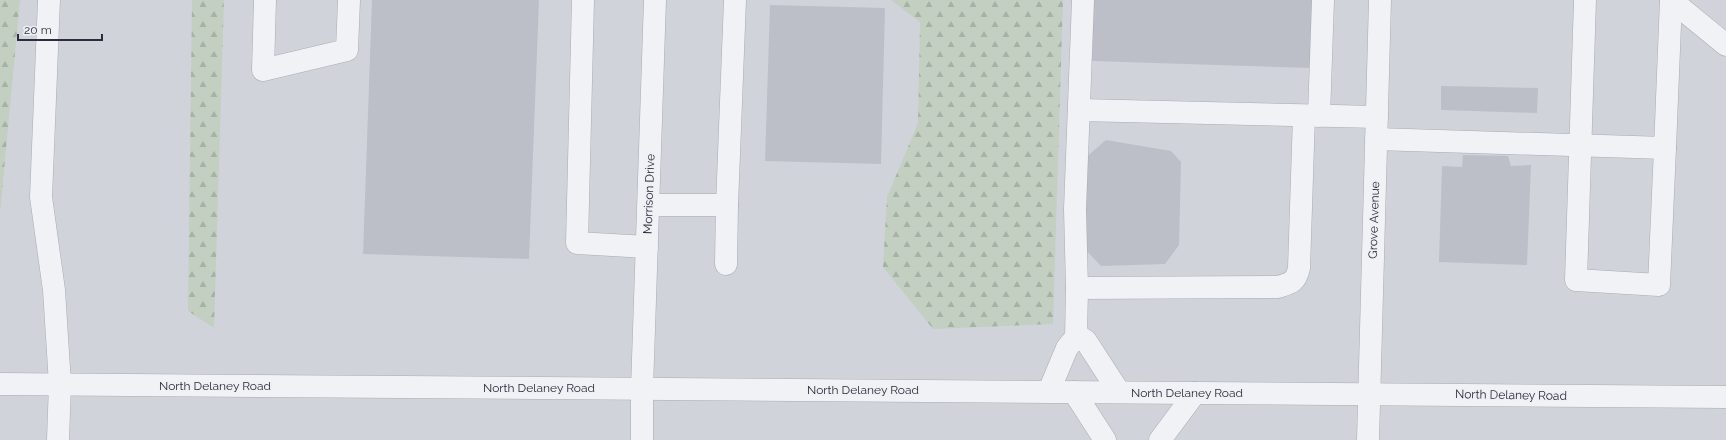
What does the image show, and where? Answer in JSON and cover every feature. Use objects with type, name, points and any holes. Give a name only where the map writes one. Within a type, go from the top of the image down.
[{"type":"street","points":[[48,0],[41,197],[54,290],[60,384],[58,440]]},
{"type":"street","points":[[265,0],[263,70],[347,50],[349,0]]},
{"type":"street","points":[[582,0],[577,243],[647,247]]},
{"type":"street","name":"Morrison Drive","points":[[642,440],[642,389],[655,0]]},
{"type":"street","points":[[726,264],[735,0]]},
{"type":"street","points":[[1049,392],[1067,348],[1076,338],[1077,288],[1075,209],[1083,0]]},
{"type":"street","points":[[1077,288],[1278,287],[1290,283],[1297,277],[1322,0]]},
{"type":"street","name":"Grove Avenue","points":[[1368,440],[1380,0]]},
{"type":"street","points":[[1584,0],[1576,280],[1659,285],[1671,0]]},
{"type":"street","points":[[1671,0],[1726,45]]},
{"type":"street","points":[[1079,110],[1377,117]]},
{"type":"street","points":[[1376,139],[1665,148]]},
{"type":"street","points":[[648,205],[727,205]]},
{"type":"street","points":[[1076,338],[1086,341],[1119,392]]},
{"type":"street","name":"North Delaney Road","points":[[0,384],[1726,397]]},
{"type":"street","points":[[1074,392],[1105,440]]},
{"type":"street","points":[[1160,440],[1195,392]]},
{"type":"shaded area","points":[[0,0],[1726,0],[1726,440],[0,440]]},
{"type":"green space","points":[[0,0],[20,0],[0,213]]},
{"type":"green space","points":[[192,0],[224,0],[214,328],[188,311]]},
{"type":"green space","points":[[891,0],[1063,0],[1053,324],[933,329],[883,267],[887,197],[918,123],[920,22]]},
{"type":"building","points":[[372,0],[539,0],[529,259],[363,254]]},
{"type":"building","points":[[1094,0],[1313,0],[1312,68],[1092,61]]},
{"type":"building","points":[[770,5],[885,8],[881,164],[765,161]]},
{"type":"building","points":[[1441,86],[1538,88],[1537,113],[1441,110]]},
{"type":"building","points":[[1106,140],[1171,151],[1181,162],[1179,245],[1165,264],[1101,266],[1080,244],[1084,159]]},
{"type":"building","points":[[1463,155],[1508,156],[1511,166],[1531,165],[1527,265],[1439,262],[1442,166],[1462,167]]}]
